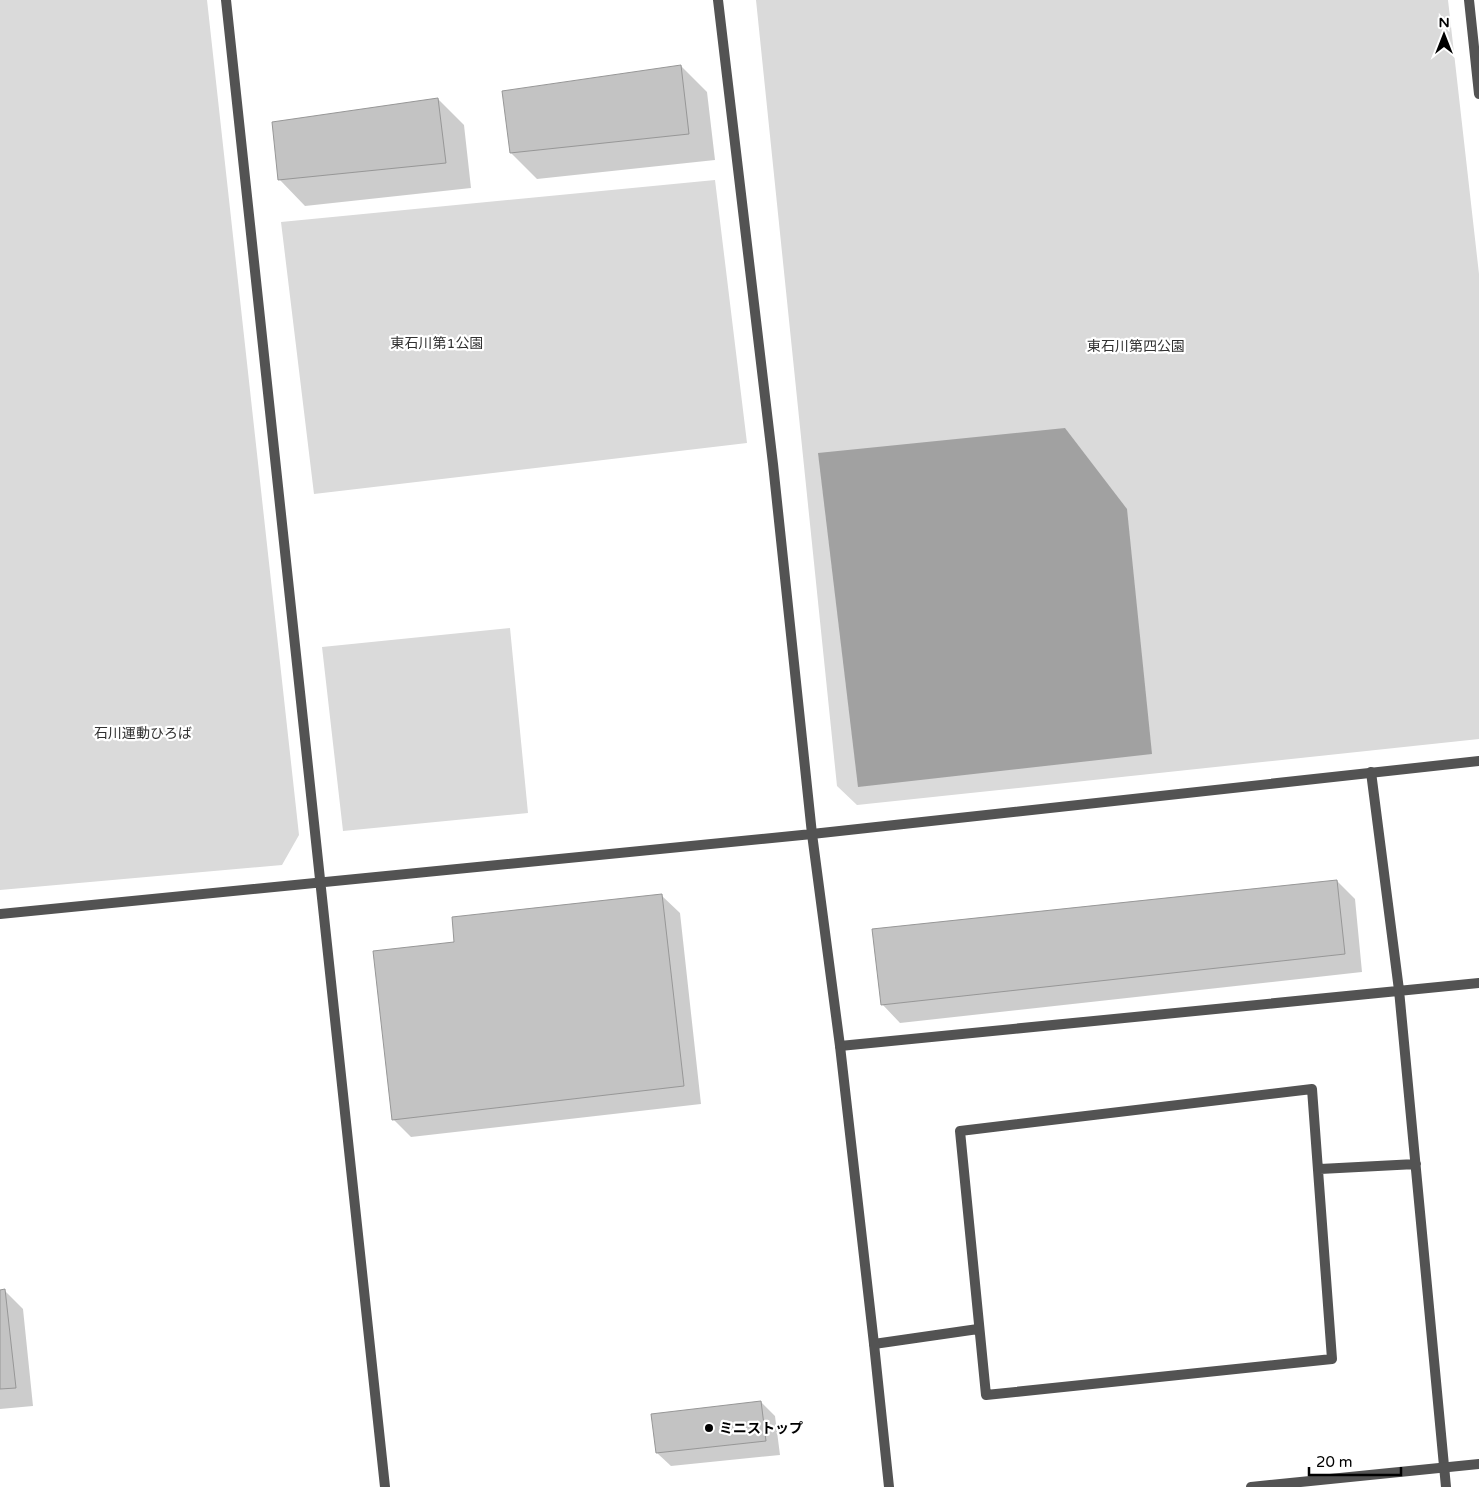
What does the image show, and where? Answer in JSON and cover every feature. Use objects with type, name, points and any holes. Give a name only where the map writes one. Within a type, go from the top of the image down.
[{"type":"street","points":[[226,0],[385,1487]]},
{"type":"street","points":[[718,0],[773,464],[812,834],[840,1046],[889,1487]]},
{"type":"street","points":[[1470,0],[1479,94]]},
{"type":"street","points":[[0,914],[812,834],[1479,761]]},
{"type":"street","points":[[1372,772],[1399,990],[1446,1487]]},
{"type":"street","points":[[840,1046],[1479,983]]},
{"type":"street","points":[[1312,1089],[1320,1169],[1332,1359],[986,1395],[978,1329],[960,1131],[1312,1089]]},
{"type":"street","points":[[1320,1169],[1416,1164]]},
{"type":"street","points":[[874,1344],[978,1329]]},
{"type":"street","points":[[1251,1487],[1479,1464]]},
{"type":"green space","name":"石川運動ひろば","points":[[0,0],[207,0],[299,835],[282,865],[0,890]]},
{"type":"green space","name":"東石川第四公園","points":[[756,0],[1448,0],[1479,274],[1479,739],[857,805],[837,786]]},
{"type":"green space","name":"東石川第1公園","points":[[715,180],[747,443],[314,494],[281,222]]},
{"type":"green space","points":[[510,628],[528,813],[343,831],[322,647]]},
{"type":"shaded area","points":[[1065,428],[1127,509],[1152,754],[858,787],[818,453]]},
{"type":"building","points":[[681,65],[689,134],[510,153],[502,91]]},
{"type":"building","points":[[438,98],[446,163],[278,180],[272,122]]},
{"type":"building","points":[[1337,880],[1345,954],[881,1005],[872,929]]},
{"type":"building","points":[[662,894],[684,1086],[392,1120],[373,951],[454,942],[452,917]]},
{"type":"building","points":[[5,1289],[16,1388],[0,1389],[0,1290]]},
{"type":"building","name":"ミニストップ","points":[[761,1401],[766,1441],[656,1453],[651,1414]]},
{"type":"place","name":"ミニストップ","points":[[709,1428]]}]
